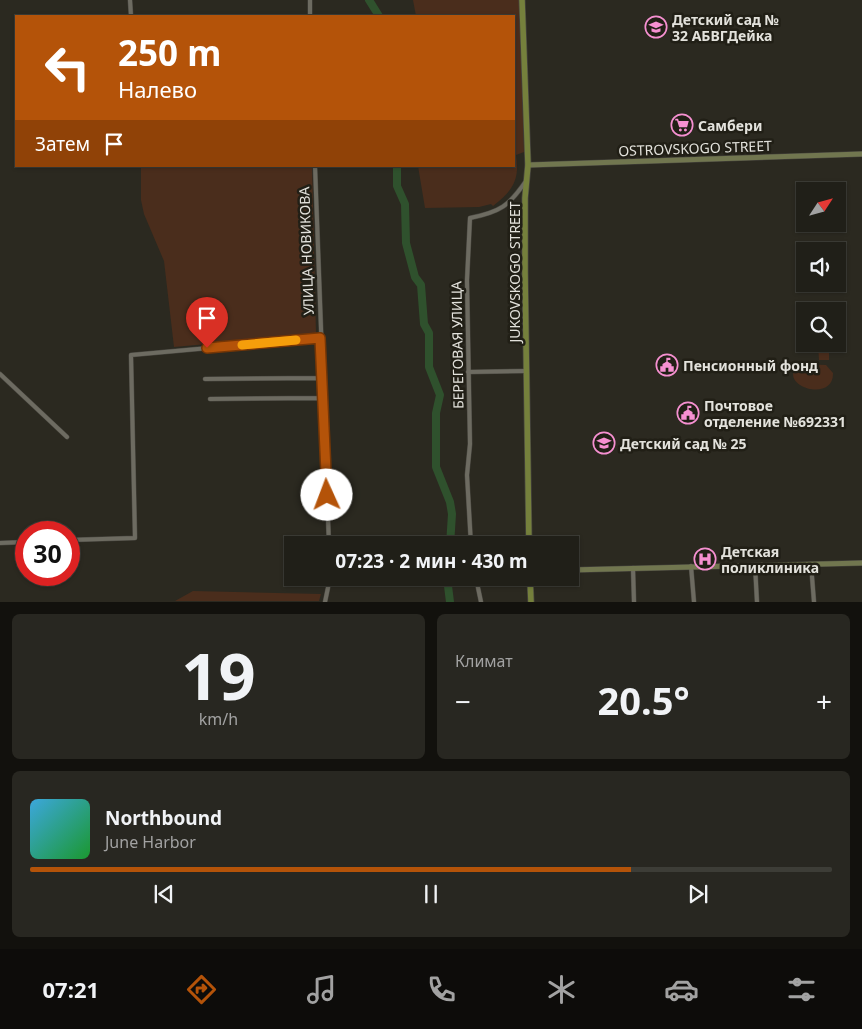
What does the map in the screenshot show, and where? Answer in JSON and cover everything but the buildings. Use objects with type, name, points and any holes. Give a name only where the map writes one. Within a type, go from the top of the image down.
[{"type":"main road","name":"JUKOVSKOGO STREET","points":[[522,0],[528,165],[525,198],[529,536]]},
{"type":"main road","name":"OSTROVSKOGO STREET","points":[[528,165],[862,154]]},
{"type":"main road","points":[[579,570],[862,563]]},
{"type":"main road","points":[[530,586],[531,601]]},
{"type":"street","points":[[130,0],[131,15]]},
{"type":"street","points":[[310,0],[310,15]]},
{"type":"street","name":"УЛИЦА НОВИКОВА","points":[[315,167],[329,536]]},
{"type":"street","name":"БЕРЕГОВАЯ УЛИЦА","points":[[470,536],[467,476],[470,444],[466,280],[470,218],[491,213],[504,207],[514,198],[528,179]]},
{"type":"street","points":[[80,540],[135,538],[131,355],[320,338]]},
{"type":"street","points":[[468,372],[527,371]]},
{"type":"street","points":[[0,374],[67,437]]},
{"type":"street","points":[[205,379],[322,378]]},
{"type":"street","points":[[210,399],[323,398]]},
{"type":"street","points":[[0,543],[15,542]]},
{"type":"street","points":[[812,564],[814,602]]},
{"type":"street","points":[[691,566],[694,602]]},
{"type":"street","points":[[755,566],[758,602]]},
{"type":"street","points":[[633,568],[634,602]]},
{"type":"street","points":[[325,602],[328,586]]},
{"type":"street","points":[[478,586],[481,602]]},
{"type":"shaded area","points":[[413,0],[519,0],[524,152],[516,155],[517,171],[514,184],[506,195],[493,206],[491,204],[479,207],[425,208],[418,167],[515,167],[515,15],[416,15]]},
{"type":"shaded area","points":[[141,167],[312,167],[316,334],[174,347],[164,261],[144,214],[141,200]]},
{"type":"shaded area","points":[[818,352],[829,352],[829,360],[819,360]]},
{"type":"shaded area","points":[[800,364],[826,365],[833,373],[831,383],[824,388],[816,389],[807,388],[799,384],[794,378],[794,371]]},
{"type":"shaded area","points":[[193,591],[321,594],[319,601],[175,601]]},
{"type":"waterway","points":[[369,0],[378,15]]},
{"type":"waterway","points":[[397,167],[397,186],[405,204],[406,243],[415,277],[421,285],[424,324],[429,333],[429,367],[440,395],[436,413],[436,467],[450,502],[452,514],[451,536]]},
{"type":"waterway","points":[[448,586],[450,602]]},
{"type":"slow traffic","points":[[242,345],[296,340]]},
{"type":"place","name":"Детский сад № 32 АБВГДейка","points":[[656,27]]},
{"type":"place","name":"Самбери","points":[[682,125]]},
{"type":"place","name":"Пенсионный фонд","points":[[667,365]]},
{"type":"place","name":"Почтовое отделение №692331","points":[[688,413]]},
{"type":"place","name":"Детский сад № 25","points":[[604,443]]},
{"type":"place","name":"Детская поликлиника","points":[[705,559]]},
{"type":"route","points":[[207,348],[320,338],[327,495]]}]
